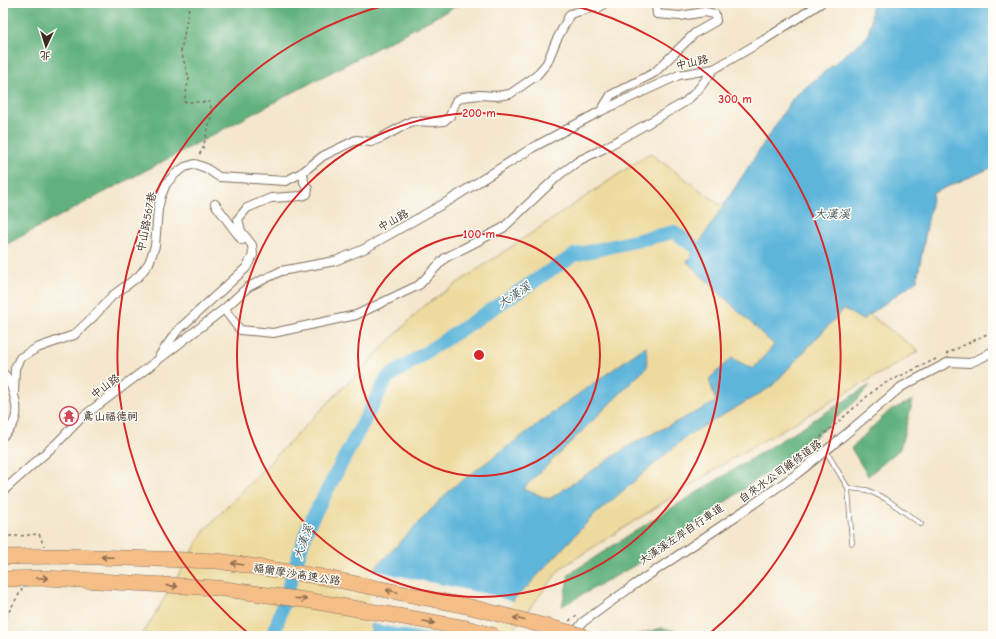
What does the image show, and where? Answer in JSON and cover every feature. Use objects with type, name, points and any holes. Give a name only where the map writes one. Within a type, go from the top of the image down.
[{"type":"highway","name":"福爾摩沙高速公路","points":[[3,557],[64,556],[218,561],[322,577],[583,629]]},
{"type":"highway","points":[[3,579],[46,578],[217,588],[312,601],[466,628],[495,636]]},
{"type":"street","points":[[195,164],[206,168],[219,177],[286,181],[303,172],[323,156],[356,140],[372,142],[412,121],[444,121],[450,116],[456,101],[463,97],[510,94],[536,76],[547,63],[556,41],[570,14],[595,6],[600,7],[604,3]]},
{"type":"street","points":[[601,111],[611,96],[654,73],[695,33],[716,21],[715,14],[705,12],[680,16],[657,14],[656,3]]},
{"type":"street","name":"中山路","points":[[3,491],[58,442],[81,418],[224,309],[248,287],[281,271],[334,261],[364,249],[450,200],[532,148],[601,111],[679,75],[714,68],[764,40],[820,3]]},
{"type":"street","points":[[224,309],[240,330],[273,333],[356,315],[419,285],[445,258],[503,228],[559,175],[580,160],[603,149],[685,102],[697,91],[714,68]]},
{"type":"street","name":"中山路567巷","points":[[14,393],[15,368],[20,358],[37,348],[74,336],[112,296],[139,276],[149,263],[155,246],[158,209],[166,184],[175,174],[185,167],[195,164]]},
{"type":"street","points":[[154,363],[177,331],[246,268],[253,255],[252,245],[241,231],[238,219],[247,208],[271,198],[302,196],[307,194],[308,189],[304,182],[303,172]]},
{"type":"street","points":[[215,204],[253,255]]},
{"type":"street","name":"自來水公司維修道路","points":[[573,636],[634,585],[798,473],[901,387],[949,362],[970,363],[993,351]]},
{"type":"street","points":[[3,373],[6,375],[14,393],[17,414],[12,427],[3,436]]},
{"type":"lane","points":[[826,451],[848,488],[852,543]]},
{"type":"lane","points":[[848,488],[867,490],[886,499],[922,524]]},
{"type":"path","points":[[192,3],[189,7],[181,52],[189,78],[184,102],[210,102],[212,114],[203,148],[195,164]]},
{"type":"path","points":[[942,356],[993,331]]},
{"type":"path","points":[[766,486],[879,386],[936,359]]},
{"type":"path","points":[[568,622],[580,613]]},
{"type":"green space","points":[[3,3],[462,3],[3,246]]},
{"type":"green space","points":[[870,385],[858,399],[809,442],[648,558],[562,606],[569,574],[654,519]]},
{"type":"green space","points":[[913,400],[900,449],[868,476],[851,448],[889,411]]},
{"type":"green space","points":[[662,628],[701,636],[632,636]]},
{"type":"sand","points":[[650,153],[919,351],[730,460],[561,568],[508,636],[142,636],[205,530],[425,305]]},
{"type":"water","name":"大漢溪","points":[[872,3],[993,3],[993,167],[933,193],[917,280],[862,320],[844,309],[771,387],[687,436],[590,519],[527,587],[473,636],[371,636],[373,570],[452,488],[577,395],[646,346],[647,367],[523,489],[549,499],[634,443],[716,402],[709,379],[732,358],[753,369],[774,345],[687,262],[793,98],[868,36]]},
{"type":"pier","points":[[371,570],[492,595],[514,602],[476,636],[438,636],[369,623]]},
{"type":"waterway","name":"大漢溪","points":[[273,636],[308,526],[387,378],[574,255],[674,232],[711,258]]},
{"type":"place","name":"鳶山福德祠","points":[[69,416]]}]
